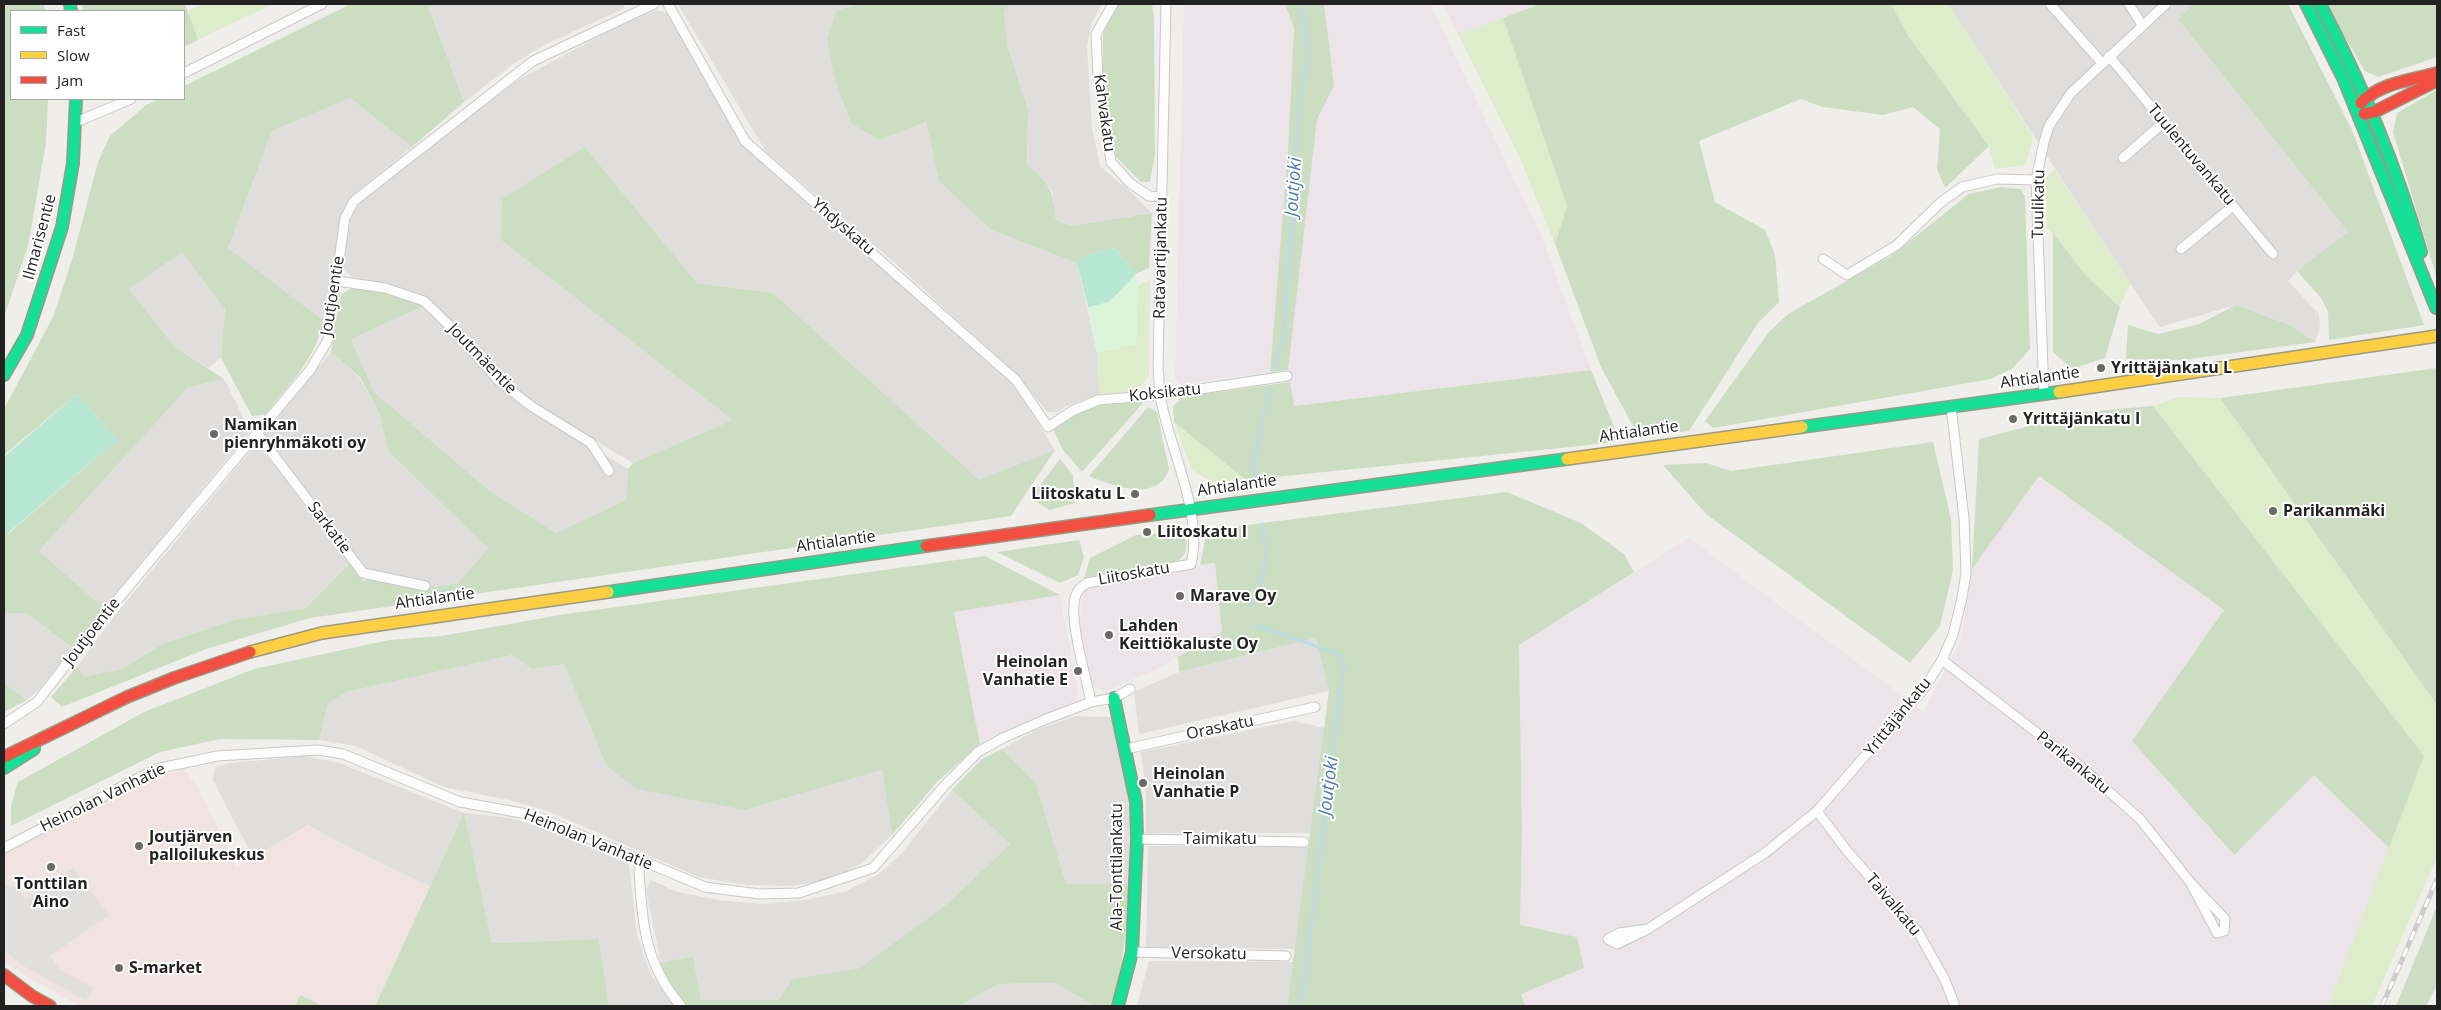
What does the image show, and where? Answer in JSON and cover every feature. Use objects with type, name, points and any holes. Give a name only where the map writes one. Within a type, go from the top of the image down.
[{"type":"main road","points":[[2306,4],[2358,112],[2418,268],[2437,309]]},
{"type":"main road","points":[[2320,4],[2374,112],[2407,201],[2437,309]]},
{"type":"main road","points":[[2358,112],[2360,104],[2366,96],[2396,84],[2437,74]]},
{"type":"main road","points":[[2358,112],[2374,112],[2437,81]]},
{"type":"main road","name":"Ilmarisentie","points":[[4,375],[27,335],[60,236],[73,163],[76,100]]},
{"type":"main road","name":"Ahtialantie","points":[[4,756],[174,678],[272,645],[322,633],[1189,509],[1784,431],[2437,336]]},
{"type":"main road","name":"Ala-Tonttilankatu","points":[[1114,698],[1136,802],[1137,839],[1132,952],[1118,1006]]},
{"type":"main road","name":"Ahtialantie","points":[[4,768],[59,732]]},
{"type":"main road","points":[[4,975],[32,996],[50,1006]]},
{"type":"street","points":[[185,72],[322,4]]},
{"type":"street","name":"Joutjoentie","points":[[4,724],[38,702],[102,618],[310,370],[328,340],[345,218],[354,201],[533,61],[654,4]]},
{"type":"street","name":"Yhdyskatu","points":[[668,4],[745,141],[1016,380],[1048,428]]},
{"type":"street","name":"Kahvakatu","points":[[1113,4],[1096,34],[1098,77],[1111,162],[1130,183],[1149,196],[1162,197]]},
{"type":"street","name":"Ratavartijankatu","points":[[1166,4],[1158,368],[1160,395],[1189,509]]},
{"type":"street","name":"Tuulentuvankatu","points":[[2050,4],[2164,122],[2273,254]]},
{"type":"street","points":[[2129,4],[2142,25]]},
{"type":"street","name":"Tuulikatu","points":[[2044,394],[2036,180],[2044,142],[2053,120],[2070,93],[2166,4]]},
{"type":"street","points":[[76,122],[129,100]]},
{"type":"street","points":[[2123,158],[2164,122]]},
{"type":"street","points":[[1823,259],[1847,275],[1897,245],[1940,203],[1962,188],[1997,179],[2036,180]]},
{"type":"street","points":[[2180,249],[2233,206]]},
{"type":"street","name":"Joutmäentie","points":[[337,281],[385,288],[424,301],[455,331],[499,380],[530,406],[591,443],[609,471]]},
{"type":"street","name":"Koksikatu","points":[[1048,428],[1072,411],[1098,400],[1160,395],[1288,376]]},
{"type":"street","name":"Yrittäjänkatu","points":[[1648,929],[1765,853],[1817,811],[1910,707],[1942,660],[1955,626],[1966,573],[1964,518],[1951,406]]},
{"type":"street","name":"Sarkatie","points":[[257,434],[363,573],[425,586]]},
{"type":"street","name":"Liitoskatu","points":[[1091,702],[1074,622],[1074,599],[1078,590],[1087,583],[1191,564],[1194,552],[1194,527],[1189,509]]},
{"type":"street","name":"Parikankatu","points":[[1942,660],[2078,765],[2140,819],[2190,882],[2225,919],[2224,931],[2217,933],[2190,882]]},
{"type":"street","name":"Heinolan Vanhatie","points":[[4,848],[156,768],[217,756],[318,750],[343,754],[460,802],[533,816],[640,862],[705,887],[759,894],[799,893],[873,868],[946,784],[978,752],[1003,738],[1091,702],[1114,698],[1130,689]]},
{"type":"street","name":"Oraskatu","points":[[1126,749],[1315,707]]},
{"type":"street","name":"Taivalkatu","points":[[1817,811],[1848,852],[1918,932],[1944,980],[1955,1006]]},
{"type":"street","name":"Taimikatu","points":[[1137,839],[1304,842]]},
{"type":"street","points":[[640,862],[639,873],[646,941],[662,982],[681,1006]]},
{"type":"street","name":"Versokatu","points":[[1132,952],[1286,956]]},
{"type":"shaded area","points":[[437,4],[623,4],[625,8],[546,44],[513,64],[464,102],[429,8]]},
{"type":"shaded area","points":[[684,4],[859,4],[837,10],[879,140],[926,122],[939,181],[991,230],[1077,263],[1097,353],[1100,394],[1067,406],[1058,412],[1047,412],[1021,379],[896,264],[766,152],[679,6]]},
{"type":"shaded area","points":[[1010,4],[1102,4],[1091,24],[1087,47],[1092,128],[1100,166],[1152,213],[1071,226],[1056,220],[1052,190],[1027,165],[1028,109],[1008,48],[1004,10]]},
{"type":"shaded area","points":[[1184,4],[1430,4],[1541,235],[1591,370],[1293,406],[1288,370],[1179,384],[1175,380]]},
{"type":"shaded area","points":[[1443,4],[1535,4],[1536,6],[1458,34]]},
{"type":"shaded area","points":[[1948,4],[2193,4],[2178,19],[2349,233],[2297,271],[2288,281],[2319,314],[2320,327],[2315,342],[2290,325],[2236,305],[2160,327]]},
{"type":"shaded area","points":[[657,10],[669,14],[742,142],[1013,383],[1055,450],[979,481],[773,293],[697,283],[585,147],[501,240],[734,420],[633,463],[534,404],[503,379],[428,298],[386,285],[355,279],[344,270],[343,260],[351,216],[359,204],[383,181],[517,81],[612,29]]},
{"type":"shaded area","points":[[350,98],[412,147],[353,195],[341,218],[323,320],[228,248],[272,131]]},
{"type":"shaded area","points":[[182,251],[225,309],[221,358],[208,368],[175,347],[129,289]]},
{"type":"shaded area","points":[[424,306],[499,385],[524,405],[628,469],[626,500],[556,533],[491,492],[374,392],[351,339]]},
{"type":"shaded area","points":[[331,352],[359,377],[379,412],[388,451],[489,547],[458,583],[436,587],[371,575],[264,434]]},
{"type":"shaded area","points":[[224,379],[250,431],[104,608],[39,551],[188,386]]},
{"type":"shaded area","points":[[260,448],[350,563],[307,608],[233,620],[162,644],[124,668],[84,677],[77,667],[116,614],[251,450]]},
{"type":"shaded area","points":[[2038,476],[2224,610],[2132,741],[2233,855],[2314,774],[2389,848],[2328,1006],[1525,1006],[1521,994],[1577,937],[1520,925],[1522,832],[1519,644],[1689,538],[1924,712],[1962,637],[1972,569]]},
{"type":"shaded area","points":[[1215,563],[1222,633],[1155,670],[1106,691],[1093,686],[1079,621],[1084,591],[1090,585]]},
{"type":"shaded area","points":[[1060,595],[1078,692],[1074,703],[1000,733],[980,744],[954,611]]},
{"type":"shaded area","points":[[4,613],[26,613],[73,648],[37,692],[27,700],[4,683]]},
{"type":"shaded area","points":[[1316,638],[1329,691],[1139,734],[1134,692],[1179,672]]},
{"type":"shaded area","points":[[512,655],[532,669],[564,664],[606,765],[745,810],[882,770],[892,835],[861,864],[825,881],[790,886],[747,885],[698,877],[548,811],[509,800],[444,787],[356,746],[319,740],[328,704],[346,692]]},
{"type":"shaded area","points":[[1075,716],[1111,717],[1118,733],[1129,806],[1129,884],[1066,884],[1036,783],[1002,749],[1036,730]]},
{"type":"shaded area","points":[[1294,721],[1325,728],[1312,833],[1146,833],[1146,792],[1141,752]]},
{"type":"shaded area","points":[[305,756],[339,763],[464,813],[510,818],[547,829],[629,864],[637,935],[650,973],[675,1006],[609,1006],[599,939],[492,943],[464,814],[430,887],[308,825],[255,857],[248,848],[213,780],[215,767],[231,763]]},
{"type":"shaded area","points":[[185,769],[205,800],[236,868],[308,825],[430,887],[375,1006],[322,1006],[300,996],[295,1006],[79,1006],[4,963],[4,853],[70,817],[152,778]]},
{"type":"shaded area","points":[[952,790],[1010,844],[948,903],[860,968],[794,979],[778,1000],[701,1000],[693,956],[661,963],[646,890],[651,880],[677,892],[718,900],[762,904],[804,900],[844,892],[879,874],[902,853]]},
{"type":"shaded area","points":[[1148,846],[1310,847],[1295,949],[1146,947]]},
{"type":"shaded area","points":[[73,868],[109,915],[50,956],[60,970],[94,988],[86,1001],[22,965],[4,950],[4,886],[17,887],[25,899]]},
{"type":"shaded area","points":[[1149,961],[1293,962],[1287,1006],[1137,1006]]},
{"type":"shaded area","points":[[1056,983],[1095,1006],[959,1006],[999,984]]},
{"type":"green space","points":[[4,4],[44,4],[45,10],[10,10],[10,100],[48,100],[46,143],[28,246],[4,317]]},
{"type":"green space","points":[[82,4],[185,4],[198,40],[185,46],[185,10],[83,10]]},
{"type":"green space","points":[[204,4],[273,4],[198,40],[187,11]]},
{"type":"green space","points":[[351,4],[437,4],[429,8],[464,102],[412,147],[350,98],[272,131],[228,248],[323,320],[320,333],[309,358],[266,414],[252,416],[221,358],[225,309],[182,252],[129,289],[175,347],[224,379],[188,387],[39,551],[104,608],[73,648],[26,613],[4,613],[4,530],[8,534],[117,440],[77,394],[4,455],[4,409],[54,315],[73,256],[98,162],[110,136],[146,105],[157,100],[185,100],[185,86]]},
{"type":"green space","points":[[859,4],[1010,4],[1004,11],[1008,48],[1028,109],[1027,165],[1042,178],[1049,188],[1052,194],[1056,220],[1071,226],[1152,213],[1149,268],[1136,274],[1115,248],[1083,256],[1077,263],[991,230],[939,181],[926,122],[879,140],[851,123],[834,76],[827,38],[837,10]]},
{"type":"green space","points":[[1120,4],[1152,4],[1154,18],[1155,154],[1150,182],[1141,182],[1115,156],[1103,78],[1103,34],[1114,8]]},
{"type":"green space","points":[[1285,4],[1324,4],[1334,85],[1317,119],[1288,370],[1270,372],[1288,152],[1294,28]]},
{"type":"green space","points":[[1535,4],[1891,4],[1909,37],[1989,146],[1945,188],[1937,169],[1940,129],[1913,107],[1883,115],[1823,107],[1801,99],[1699,141],[1715,202],[1765,230],[1775,255],[1779,302],[1758,323],[1689,431],[1639,437],[1601,367],[1555,244],[1567,206],[1503,18],[1535,6]]},
{"type":"green space","points":[[1891,4],[1948,4],[2033,136],[2026,165],[1995,169],[1989,146],[1909,37]]},
{"type":"green space","points":[[2193,4],[2288,4],[2352,130],[2424,325],[2329,340],[2328,312],[2321,298],[2297,271],[2348,232],[2178,19]]},
{"type":"green space","points":[[2325,4],[2437,4],[2437,57],[2378,77],[2365,71]]},
{"type":"green space","points":[[1503,18],[1567,206],[1555,244],[1519,156],[1458,34]]},
{"type":"green space","points":[[2437,90],[2437,279],[2393,132],[2397,113]]},
{"type":"green space","points":[[585,147],[697,283],[773,293],[979,480],[1055,450],[1011,516],[310,618],[206,649],[62,707],[51,697],[77,667],[84,677],[124,668],[162,644],[233,620],[306,608],[350,563],[364,581],[371,575],[436,587],[458,583],[488,548],[388,451],[379,412],[360,377],[331,352],[341,295],[351,288],[385,292],[424,306],[351,339],[374,392],[491,492],[556,533],[626,500],[628,469],[633,463],[733,420],[501,240],[502,199]]},
{"type":"green space","points":[[2055,170],[2130,283],[2120,307],[2085,275],[2047,227],[2046,178]]},
{"type":"green space","points":[[2001,187],[2021,189],[2025,197],[2030,349],[2013,368],[1991,379],[1713,428],[1705,421],[1769,332],[1788,314],[1891,256],[1969,194]]},
{"type":"green space","points":[[2053,233],[2085,275],[2120,307],[2105,358],[2072,369],[2053,352]]},
{"type":"green space","points":[[1115,248],[1136,274],[1109,302],[1088,307],[1077,263],[1083,256]]},
{"type":"green space","points":[[1136,274],[1138,286],[1136,344],[1097,353],[1088,307],[1109,302]]},
{"type":"green space","points":[[1150,279],[1149,376],[1137,391],[1100,394],[1097,353],[1136,344],[1138,286]]},
{"type":"green space","points":[[2236,305],[2290,325],[2315,342],[2182,360],[2126,359],[2128,325],[2158,334],[2199,324]]},
{"type":"green space","points":[[2437,368],[2437,705],[2220,398]]},
{"type":"green space","points":[[1591,370],[1619,439],[1609,443],[1246,480],[1174,422],[1173,406],[1183,397],[1290,382],[1294,406]]},
{"type":"green space","points":[[77,394],[117,440],[7,534],[4,530],[4,457]]},
{"type":"green space","points":[[2179,397],[2220,398],[2437,705],[2437,857],[2372,1006],[2328,1006],[2424,756],[2153,406]]},
{"type":"green space","points":[[1137,399],[1143,403],[1082,472],[1063,450],[1053,429],[1083,411],[1112,403]]},
{"type":"green space","points":[[2153,406],[2424,756],[2389,848],[2314,775],[2234,855],[2132,741],[2224,610],[2039,476],[1972,569],[1979,439],[2083,412]]},
{"type":"green space","points":[[1148,407],[1157,412],[1169,469],[1164,479],[1156,486],[1134,489],[1110,484],[1089,476]]},
{"type":"green space","points":[[1174,422],[1246,480],[1213,483],[1192,470]]},
{"type":"green space","points":[[1933,442],[1951,519],[1953,570],[1940,626],[1910,663],[1706,514],[1663,465],[1706,463],[1731,471]]},
{"type":"green space","points":[[1060,459],[1073,475],[1075,503],[1050,510],[1030,498]]},
{"type":"green space","points":[[1507,492],[1581,523],[1624,554],[1634,572],[1519,645],[1522,832],[1520,925],[1577,937],[1584,968],[1521,994],[1525,1006],[1287,1006],[1329,691],[1316,638],[1179,672],[1178,657],[1222,632],[1215,563],[1200,565],[1207,530]]},
{"type":"green space","points":[[1179,532],[1187,542],[1185,554],[1177,562],[1084,578],[1090,558],[1136,535]]},
{"type":"green space","points":[[1079,540],[1084,557],[1078,575],[1060,583],[997,552]]},
{"type":"green space","points":[[985,556],[1060,595],[954,612],[980,744],[937,782],[892,835],[882,770],[745,810],[636,789],[606,765],[564,664],[532,669],[512,655],[346,692],[328,704],[319,740],[220,739],[160,752],[11,826],[11,805],[18,782],[144,712],[254,669],[389,640],[441,636],[566,614]]},
{"type":"green space","points":[[4,683],[27,700],[4,712]]},
{"type":"green space","points":[[1002,749],[1036,783],[1066,884],[1129,884],[1122,960],[1112,1006],[1095,1006],[1055,983],[999,984],[959,1006],[687,1006],[666,978],[661,963],[693,956],[701,1000],[778,1000],[793,979],[860,968],[948,903],[1010,844],[952,790],[982,759]]},
{"type":"green space","points":[[464,813],[492,943],[599,939],[609,1006],[375,1006]]},
{"type":"green space","points":[[2437,906],[2437,985],[2426,1006],[2396,1006]]},
{"type":"green space","points":[[300,995],[322,1006],[295,1006]]},
{"type":"waterway","name":"Joutjoki","points":[[1274,369],[1284,333],[1299,107],[1308,57],[1302,4]]},
{"type":"waterway","name":"Joutjoki","points":[[1255,479],[1255,456],[1270,388]]},
{"type":"waterway","name":"Joutjoki","points":[[1250,607],[1260,586],[1265,567],[1262,524]]},
{"type":"waterway","name":"Joutjoki","points":[[1255,625],[1339,654],[1344,664],[1301,1006]]},
{"type":"railway","points":[[2382,1006],[2437,879]]},
{"type":"traffic: fast","points":[[70,4],[71,10]]},
{"type":"traffic: fast","points":[[2306,4],[2343,78],[2436,308]]},
{"type":"traffic: fast","points":[[2320,4],[2350,64],[2377,125],[2401,188],[2421,252]]},
{"type":"traffic: fast","points":[[4,375],[27,335],[62,227],[73,163],[76,100]]},
{"type":"traffic: fast","points":[[1802,427],[2059,392]]},
{"type":"traffic: fast","points":[[1150,515],[1567,459]]},
{"type":"traffic: fast","points":[[608,592],[926,546]]},
{"type":"traffic: fast","points":[[1114,698],[1136,802],[1137,839],[1132,952],[1118,1006]]},
{"type":"traffic: fast","points":[[4,768],[34,749]]},
{"type":"traffic: slow","points":[[2059,392],[2437,336]]},
{"type":"traffic: slow","points":[[1567,459],[1802,427]]},
{"type":"traffic: slow","points":[[250,652],[322,633],[608,592]]},
{"type":"traffic: jam","points":[[2361,103],[2368,96],[2386,87],[2437,73]]},
{"type":"traffic: jam","points":[[2364,114],[2374,112],[2436,81]]},
{"type":"traffic: jam","points":[[926,546],[1150,515]]},
{"type":"traffic: jam","points":[[4,757],[127,697],[174,678],[250,652]]},
{"type":"traffic: jam","points":[[4,975],[32,996],[50,1006]]},
{"type":"place","name":"Yrittäjänkatu L","points":[[2101,368]]},
{"type":"place","name":"Yrittäjänkatu I","points":[[2013,419]]},
{"type":"place","name":"Namikan pienryhmäkoti oy","points":[[214,434]]},
{"type":"place","name":"Liitoskatu L","points":[[1135,494]]},
{"type":"place","name":"Parikanmäki","points":[[2273,511]]},
{"type":"place","name":"Liitoskatu I","points":[[1147,532]]},
{"type":"place","name":"Marave Oy","points":[[1180,596]]},
{"type":"place","name":"Lahden Keittiökaluste Oy","points":[[1109,635]]},
{"type":"place","name":"Heinolan Vanhatie E","points":[[1078,671]]},
{"type":"place","name":"Heinolan Vanhatie P","points":[[1143,783]]},
{"type":"place","name":"Joutjärven palloilukeskus","points":[[139,846]]},
{"type":"place","name":"Tonttilan Aino","points":[[51,867]]},
{"type":"place","name":"S-market","points":[[119,968]]}]
